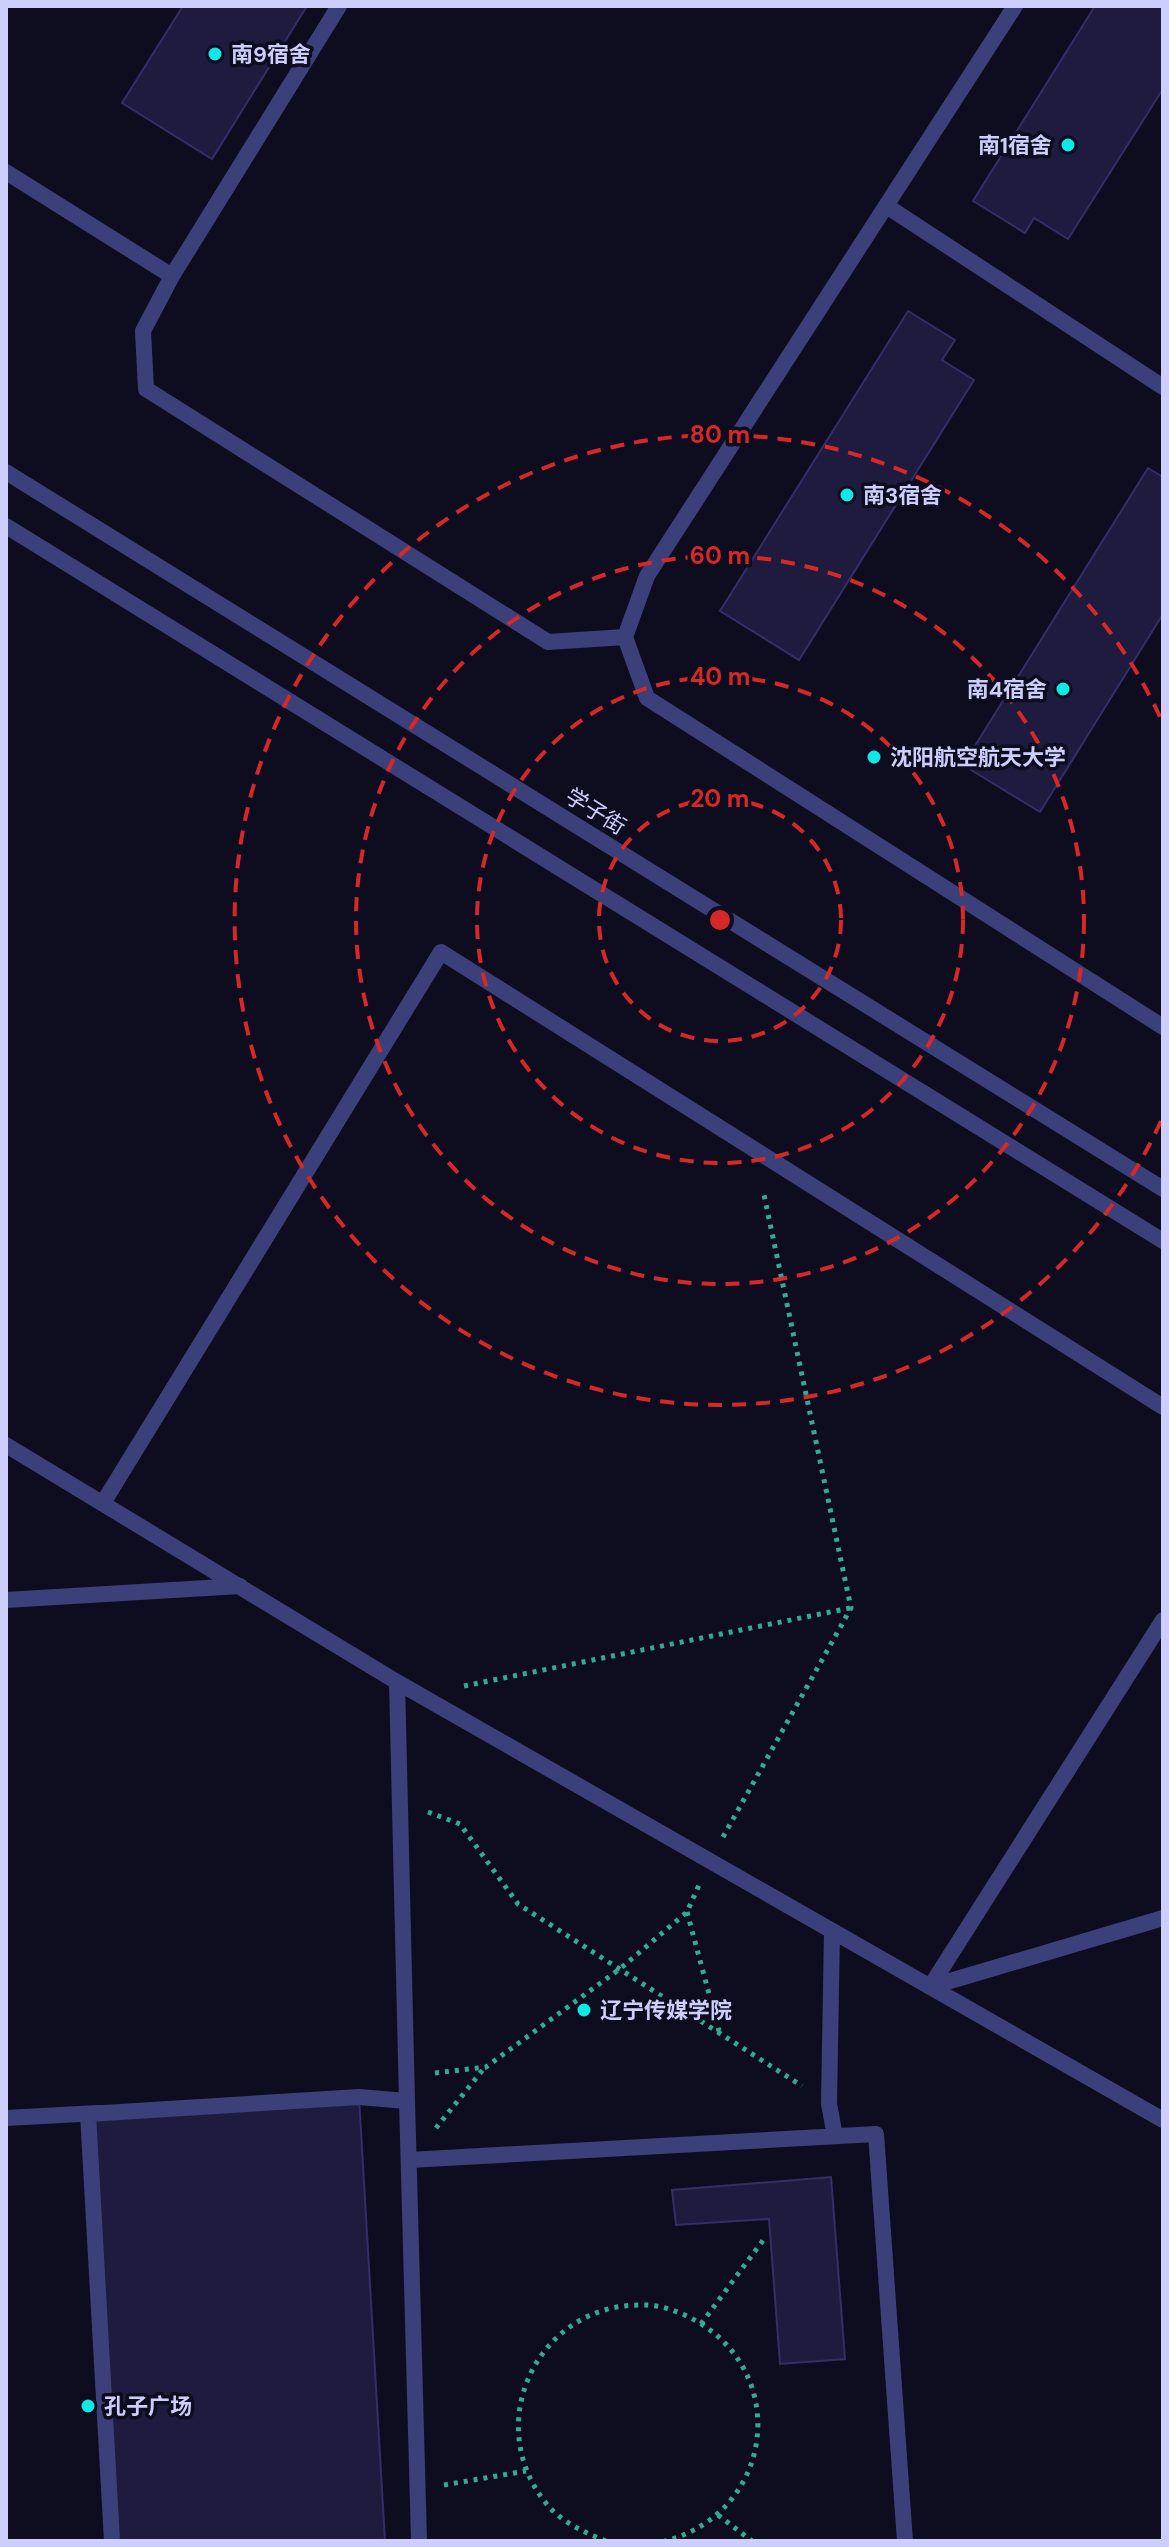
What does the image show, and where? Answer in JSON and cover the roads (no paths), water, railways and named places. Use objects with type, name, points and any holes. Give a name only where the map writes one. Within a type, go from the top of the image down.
[{"type":"street","points":[[339,6],[172,276],[143,331],[146,389],[548,642],[625,637]]},
{"type":"street","points":[[1015,6],[647,576],[625,637],[647,698],[1163,1027]]},
{"type":"street","points":[[6,172],[172,276]]},
{"type":"street","points":[[888,207],[1163,387]]},
{"type":"street","name":"学子街","points":[[6,472],[1163,1189]]},
{"type":"street","points":[[6,526],[1163,1241]]},
{"type":"street","points":[[103,1503],[441,952],[1163,1407]]},
{"type":"street","points":[[6,1445],[397,1682],[1163,2120]]},
{"type":"street","points":[[6,1600],[240,1586]]},
{"type":"street","points":[[930,1987],[1163,1620]]},
{"type":"street","points":[[397,1682],[419,2541]]},
{"type":"street","points":[[930,1987],[1163,1918]]},
{"type":"street","points":[[832,1931],[829,2104],[835,2136]]},
{"type":"street","points":[[112,2541],[88,2114],[359,2097],[407,2101]]},
{"type":"street","points":[[6,2118],[107,2113]]},
{"type":"street","points":[[409,2160],[876,2134],[905,2541]]},
{"type":"place","name":"南9宿舍","points":[[215,54]]},
{"type":"place","name":"南1宿舍","points":[[1068,145]]},
{"type":"place","name":"南3宿舍","points":[[847,495]]},
{"type":"place","name":"南4宿舍","points":[[1063,689]]},
{"type":"place","name":"沈阳航空航天大学","points":[[874,757]]},
{"type":"place","name":"辽宁传媒学院","points":[[584,2010]]},
{"type":"place","name":"孔子广场","points":[[88,2406]]}]
